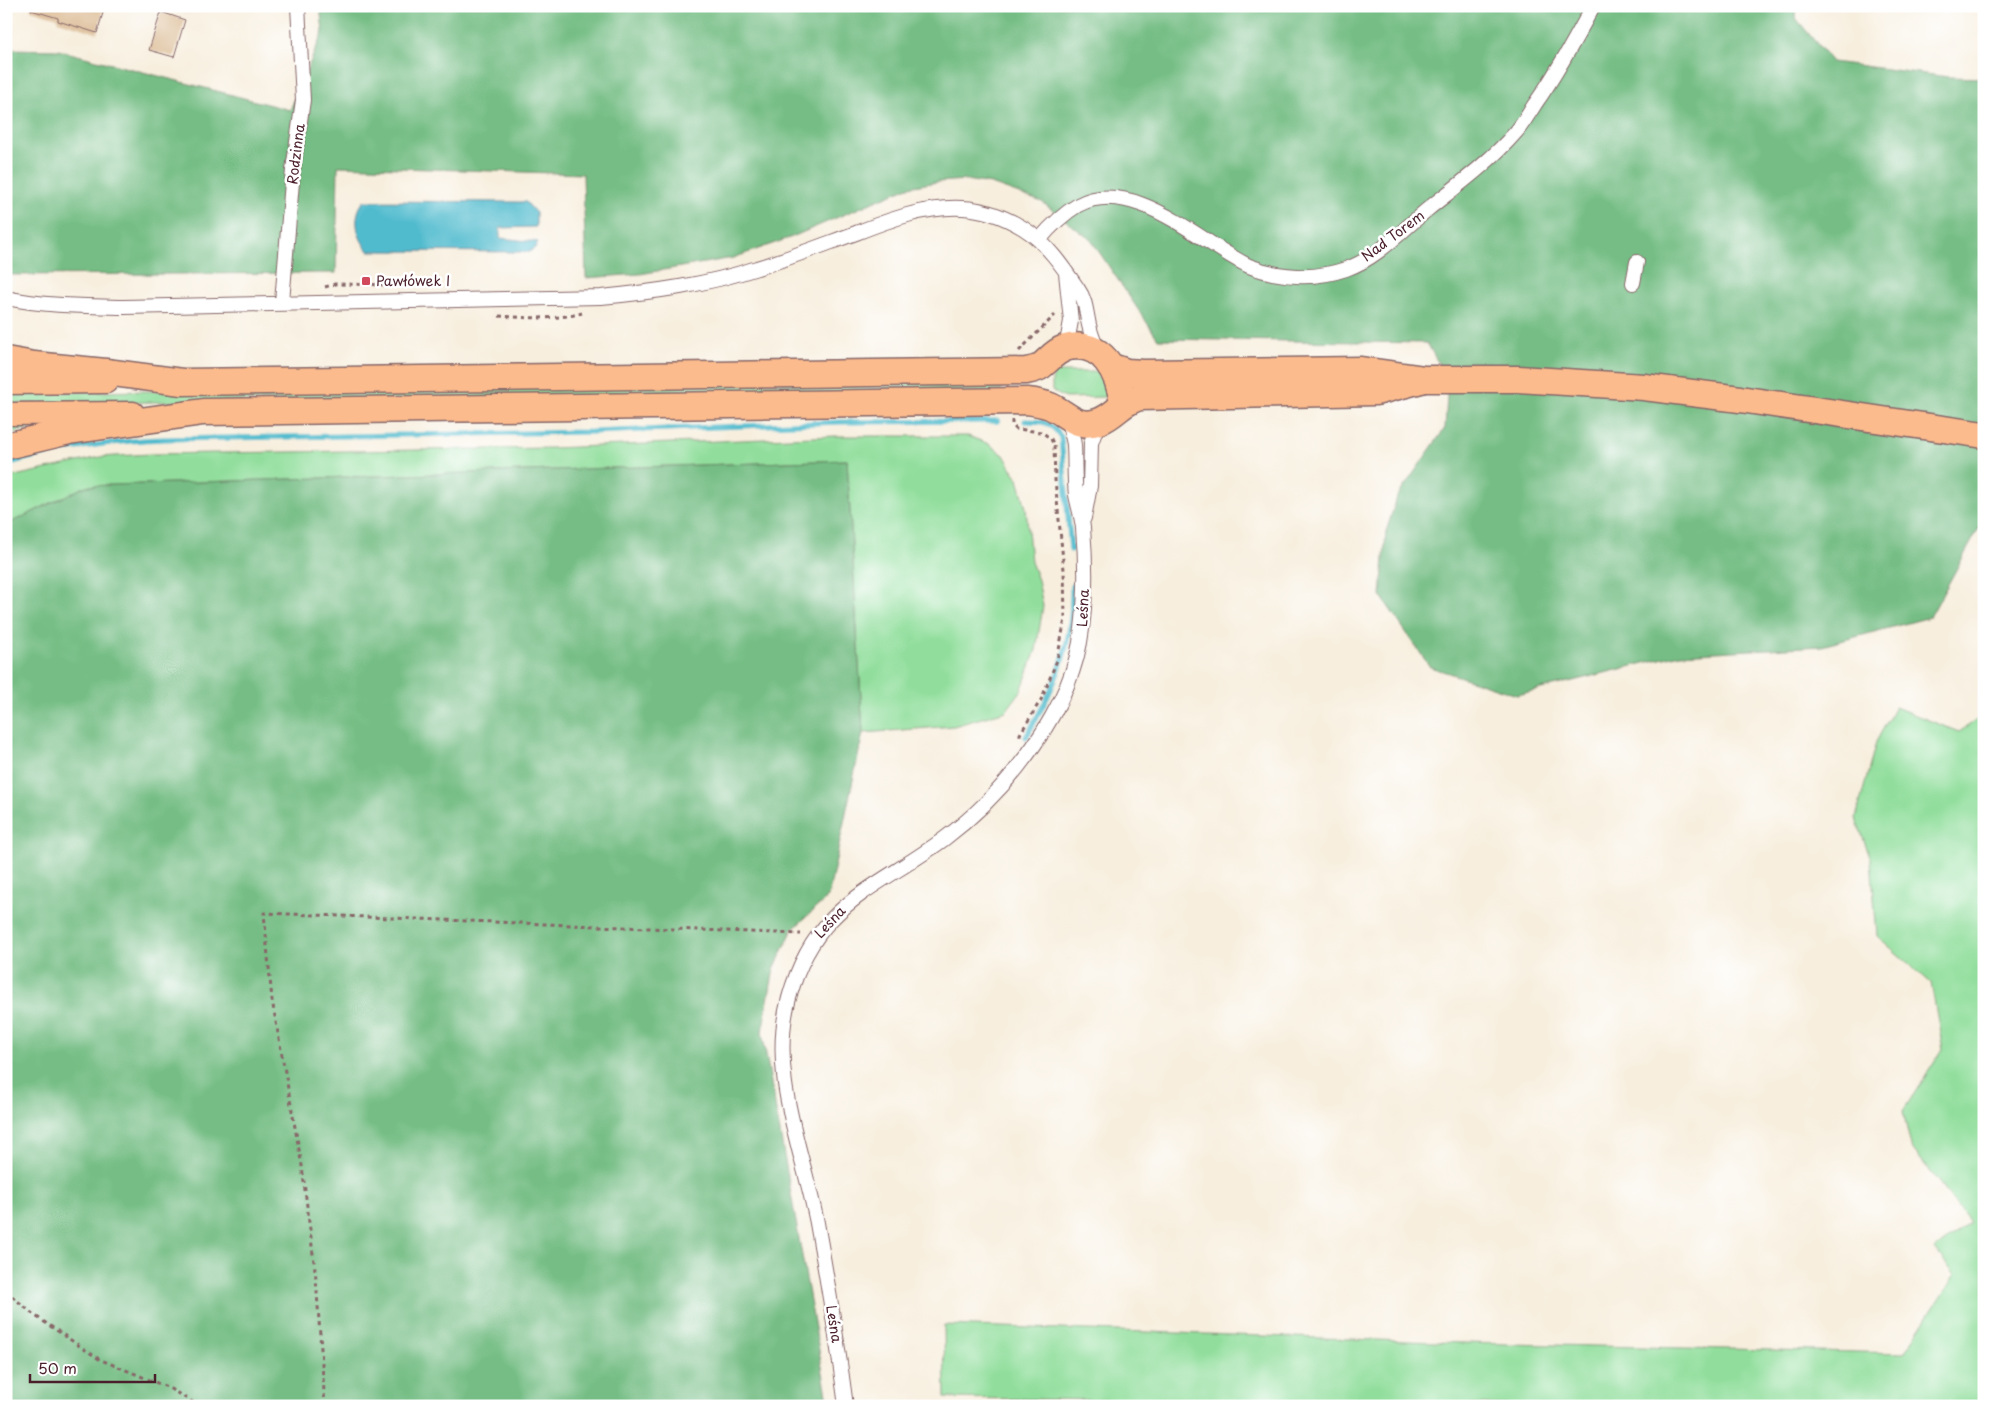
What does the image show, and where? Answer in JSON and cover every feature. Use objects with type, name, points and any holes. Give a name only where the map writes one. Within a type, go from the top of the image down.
[{"type":"highway","points":[[6,360],[182,382],[1026,371],[1039,367],[1054,353],[1066,348],[1082,347],[1127,372],[1361,370],[1425,379],[1518,380],[1644,387],[1740,399],[1984,435]]},
{"type":"highway","points":[[1106,360],[1119,380],[1123,404]]},
{"type":"highway","points":[[1043,364],[1043,390],[1059,412]]},
{"type":"highway","points":[[6,446],[70,430],[204,412],[1026,401],[1038,402],[1084,423],[1099,421],[1109,416],[1129,400],[1140,397],[1376,392],[1425,379]]},
{"type":"main road","points":[[6,383],[182,382]]},
{"type":"main road","points":[[6,414],[204,412]]},
{"type":"street","name":"Rodzinna","points":[[282,302],[293,170],[303,100],[298,6]]},
{"type":"street","name":"Nad Torem","points":[[1039,240],[1053,224],[1079,205],[1098,199],[1119,199],[1140,204],[1163,214],[1229,255],[1251,266],[1272,273],[1299,277],[1346,269],[1368,258],[1386,245],[1484,164],[1517,132],[1575,40],[1592,6]]},
{"type":"street","points":[[6,298],[77,306],[554,299],[659,292],[700,284],[757,268],[880,224],[917,213],[961,208],[992,213],[1024,228],[1039,240],[1054,256],[1084,299],[1088,324],[1106,360]]},
{"type":"street","points":[[1633,283],[1637,262]]},
{"type":"street","points":[[1066,273],[1071,321],[1066,348]]},
{"type":"street","name":"Leśna","points":[[846,1406],[817,1221],[783,1071],[782,1036],[789,999],[803,958],[817,934],[831,918],[858,895],[925,852],[958,827],[996,793],[1018,765],[1050,717],[1065,690],[1075,666],[1083,622],[1085,570],[1083,526],[1076,494],[1074,442],[1059,412]]},
{"type":"street","name":"Leśna","points":[[1083,526],[1090,486],[1091,444],[1099,421]]},
{"type":"path","points":[[1011,412],[1012,424],[1016,429],[1042,432],[1048,435],[1054,446],[1064,570],[1065,619],[1057,660],[1042,698],[1020,734],[1018,765]]},
{"type":"path","points":[[325,1406],[315,1269],[302,1166],[272,1000],[264,913],[817,934]]},
{"type":"path","points":[[6,1291],[34,1315],[99,1359],[167,1387],[199,1406]]},
{"type":"green space","points":[[320,6],[1796,6],[1795,17],[1832,62],[1949,77],[1984,78],[1984,519],[1930,617],[1822,646],[1680,654],[1517,695],[1430,667],[1381,596],[1386,532],[1397,497],[1445,428],[1448,380],[1427,343],[1158,339],[1091,240],[1042,202],[991,184],[966,180],[908,187],[792,237],[733,258],[640,274],[586,278],[583,174],[338,166],[336,273],[6,275],[6,49],[58,50],[290,110],[323,32]]},
{"type":"green space","points":[[1055,372],[1099,372],[1111,391],[1108,397],[1065,398],[1052,391],[1052,380]]},
{"type":"green space","points":[[1001,380],[1001,391],[6,404],[6,393]]},
{"type":"green space","points":[[31,424],[30,428],[6,435],[6,425]]},
{"type":"green space","points":[[837,436],[968,436],[989,444],[1004,455],[1018,479],[1026,508],[1031,562],[1038,580],[1043,606],[1036,650],[1021,691],[1006,711],[954,726],[863,733],[847,460],[86,486],[6,525],[6,478],[100,457],[151,454],[552,448]]},
{"type":"green space","points":[[847,460],[863,733],[828,897],[793,929],[774,969],[762,1032],[829,1406],[6,1406],[6,525],[86,486]]},
{"type":"green space","points":[[1895,707],[1959,732],[1984,715],[1984,1406],[1577,1406],[945,1398],[944,1325],[1465,1343],[1904,1353],[1955,1275],[1935,1249],[1970,1222],[1911,1147],[1903,1111],[1943,1049],[1931,983],[1877,936],[1871,860],[1856,818],[1876,742]]},
{"type":"water","points":[[364,201],[526,202],[536,213],[536,227],[500,228],[500,238],[538,242],[535,248],[529,252],[369,251],[361,240],[357,226],[358,213]]},
{"type":"building","points":[[31,6],[105,6],[97,33],[58,21],[58,18],[31,10]]},
{"type":"building","points":[[161,12],[185,20],[174,57],[149,50]]},
{"type":"waterway","points":[[6,464],[45,454],[85,447],[164,439],[592,432],[840,422],[998,421]]},
{"type":"waterway","points":[[1025,421],[1046,423],[1061,437],[1071,550]]},
{"type":"waterway","points":[[1026,737],[1046,701],[1061,665],[1070,628],[1072,586]]},
{"type":"place","name":"Pawłówek I","points":[[366,281]]}]
